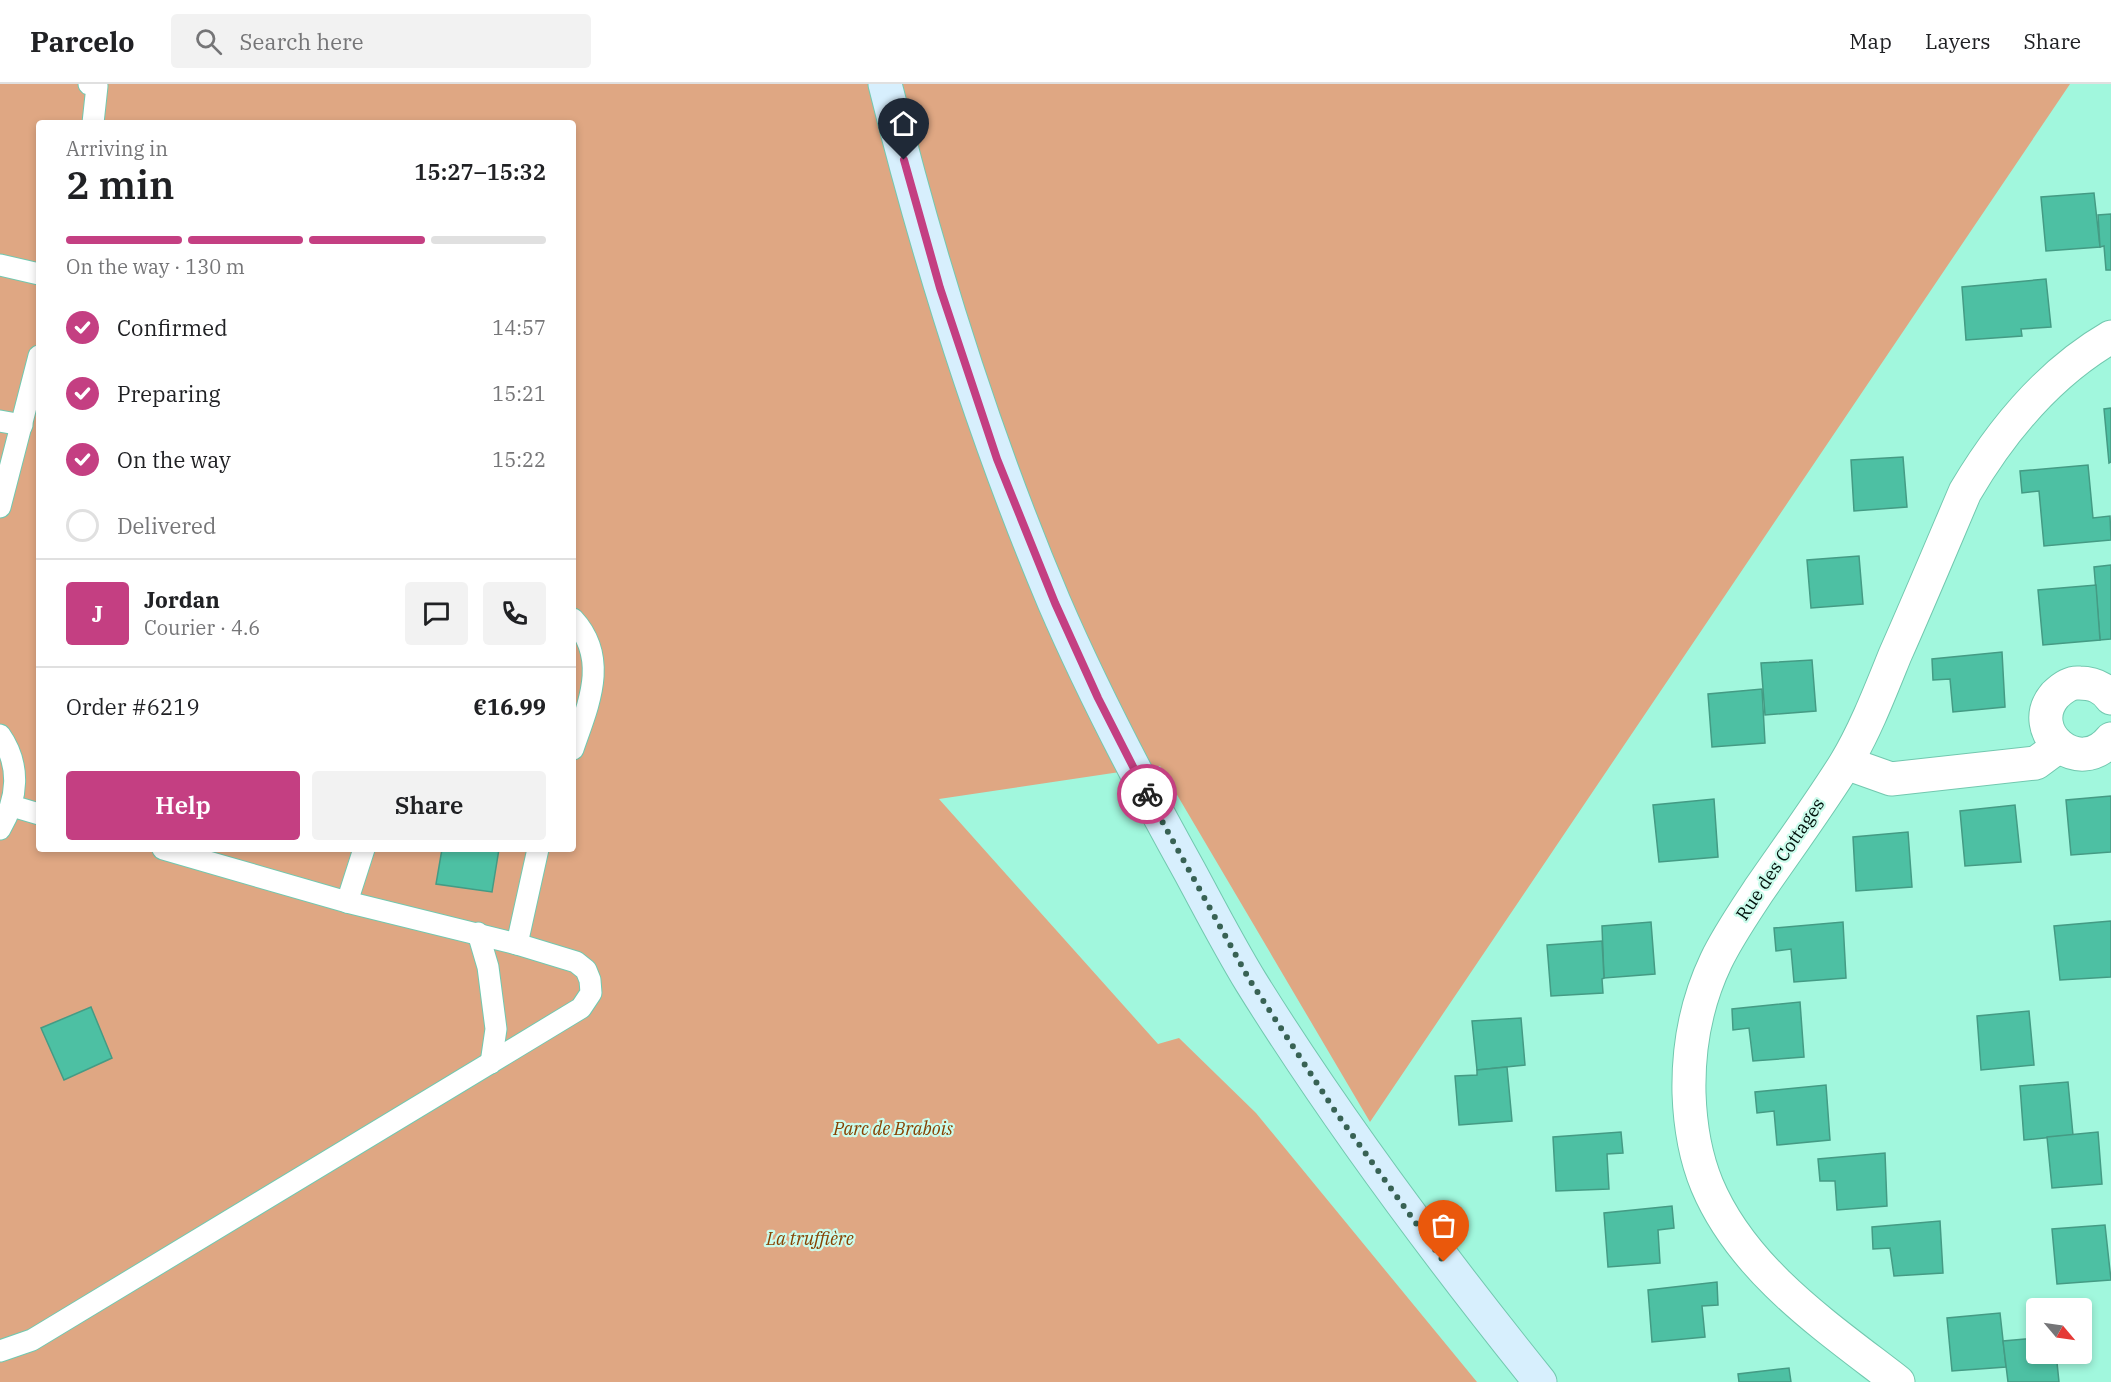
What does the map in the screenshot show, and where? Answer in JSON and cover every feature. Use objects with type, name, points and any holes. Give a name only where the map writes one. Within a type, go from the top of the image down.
[{"type":"main road","points":[[885,84],[909,180],[940,288],[997,459],[1055,603],[1138,778],[1249,979],[1335,1111],[1458,1280],[1540,1382]]},
{"type":"street","name":"Rue des Cottages","points":[[1898,1382],[1814,1317],[1767,1272],[1727,1221],[1707,1186],[1696,1151],[1690,1108],[1688,1066],[1693,1031],[1702,994],[1716,960],[1736,925],[1846,763],[1875,703],[1965,492],[1977,471],[2014,421],[2049,383],[2095,346],[2111,337]]},
{"type":"street","points":[[2111,698],[2106,691],[2091,683],[2075,682],[2060,689],[2050,702],[2046,717],[2049,733],[2059,746],[2073,754],[2089,754],[2104,748],[2111,739]]},
{"type":"street","points":[[1846,763],[1891,779],[2036,763],[2059,746]]},
{"type":"lane","points":[[90,84],[97,86],[93,120]]},
{"type":"lane","points":[[0,265],[36,273]]},
{"type":"lane","points":[[0,507],[36,368]]},
{"type":"lane","points":[[0,421],[22,425]]},
{"type":"lane","points":[[576,622],[589,644],[594,673],[590,700],[576,740]]},
{"type":"lane","points":[[0,735],[14,764],[15,785],[12,806],[0,829]]},
{"type":"lane","points":[[12,806],[36,813]]},
{"type":"lane","points":[[0,1351],[32,1340],[491,1063],[581,1008],[591,993],[586,970],[576,962],[478,933],[346,902],[177,852]]},
{"type":"lane","points":[[346,902],[363,852]]},
{"type":"lane","points":[[517,944],[537,852]]},
{"type":"lane","points":[[478,933],[488,967],[496,1029],[491,1063]]},
{"type":"green space","points":[[0,84],[2070,84],[1370,1122],[1160,766],[939,799],[1158,1044],[1179,1038],[1256,1113],[1477,1382],[0,1382]]},
{"type":"building","points":[[2094,193],[2100,247],[2046,251],[2041,197]]},
{"type":"building","points":[[2111,214],[2111,270],[2106,270],[2104,246],[2100,247],[2098,215]]},
{"type":"building","points":[[2046,279],[2051,327],[2021,329],[2022,336],[1966,340],[1962,287]]},
{"type":"building","points":[[2111,408],[2111,462],[2109,463],[2104,409]]},
{"type":"building","points":[[1903,457],[1907,507],[1854,511],[1851,460]]},
{"type":"building","points":[[2088,465],[2093,518],[2110,516],[2111,540],[2044,546],[2039,491],[2022,493],[2020,471]]},
{"type":"building","points":[[1859,556],[1863,604],[1811,608],[1807,560]]},
{"type":"building","points":[[2111,565],[2111,639],[2100,640],[2094,567]]},
{"type":"building","points":[[2096,585],[2100,640],[2043,645],[2038,590]]},
{"type":"building","points":[[2002,652],[2005,707],[1953,712],[1950,679],[1933,680],[1932,659]]},
{"type":"building","points":[[1812,660],[1816,711],[1765,715],[1761,663]]},
{"type":"building","points":[[1762,689],[1765,743],[1712,747],[1708,694]]},
{"type":"building","points":[[2111,796],[2111,852],[2071,855],[2066,800]]},
{"type":"building","points":[[1714,799],[1718,857],[1659,862],[1653,805]]},
{"type":"building","points":[[2015,805],[2021,862],[1965,866],[1960,811]]},
{"type":"building","points":[[1908,832],[1912,887],[1856,891],[1853,837]]},
{"type":"building","points":[[441,852],[499,852],[492,892],[436,884]]},
{"type":"building","points":[[2111,921],[2111,977],[2060,980],[2054,926]]},
{"type":"building","points":[[1651,922],[1655,974],[1604,978],[1602,926]]},
{"type":"building","points":[[1843,922],[1846,978],[1794,982],[1791,949],[1776,951],[1774,928]]},
{"type":"building","points":[[1602,941],[1603,993],[1551,996],[1547,945]]},
{"type":"building","points":[[1800,1002],[1804,1057],[1753,1061],[1749,1028],[1733,1030],[1732,1009]]},
{"type":"building","points":[[91,1007],[112,1058],[64,1080],[41,1028]]},
{"type":"building","points":[[2029,1011],[2034,1065],[1981,1070],[1977,1016]]},
{"type":"building","points":[[1521,1018],[1525,1065],[1477,1070],[1472,1021]]},
{"type":"building","points":[[1507,1067],[1512,1121],[1459,1125],[1455,1076],[1477,1075],[1477,1070]]},
{"type":"building","points":[[2068,1082],[2073,1135],[2024,1140],[2020,1086]]},
{"type":"building","points":[[1826,1085],[1830,1140],[1777,1145],[1774,1111],[1757,1113],[1755,1092]]},
{"type":"building","points":[[1621,1132],[1623,1153],[1607,1154],[1609,1189],[1556,1191],[1553,1137]]},
{"type":"building","points":[[2098,1132],[2102,1184],[2052,1188],[2047,1137]]},
{"type":"building","points":[[1885,1153],[1887,1206],[1837,1210],[1835,1181],[1820,1181],[1818,1159]]},
{"type":"building","points":[[1672,1206],[1674,1228],[1658,1230],[1660,1263],[1608,1267],[1604,1213]]},
{"type":"building","points":[[1940,1221],[1943,1273],[1894,1276],[1890,1248],[1873,1249],[1872,1227]]},
{"type":"building","points":[[2105,1225],[2111,1280],[2057,1284],[2052,1229]]},
{"type":"building","points":[[1717,1282],[1718,1305],[1702,1306],[1705,1337],[1652,1342],[1648,1290]]},
{"type":"building","points":[[2000,1313],[2006,1367],[1952,1371],[1947,1318]]},
{"type":"building","points":[[2026,1339],[2026,1364],[2057,1364],[2059,1382],[2008,1382],[2003,1341]]},
{"type":"building","points":[[1789,1368],[1791,1382],[1739,1382],[1738,1374]]},
{"type":"way so far","points":[[1147,794],[1249,979],[1335,1111],[1444,1262]]},
{"type":"route","points":[[904,160],[940,288],[997,459],[1055,603],[1098,698],[1147,794]]},
{"type":"park label","name":"Parc de Brabois","points":[[893,1128]]},
{"type":"park label","name":"La truffière","points":[[810,1238]]}]
